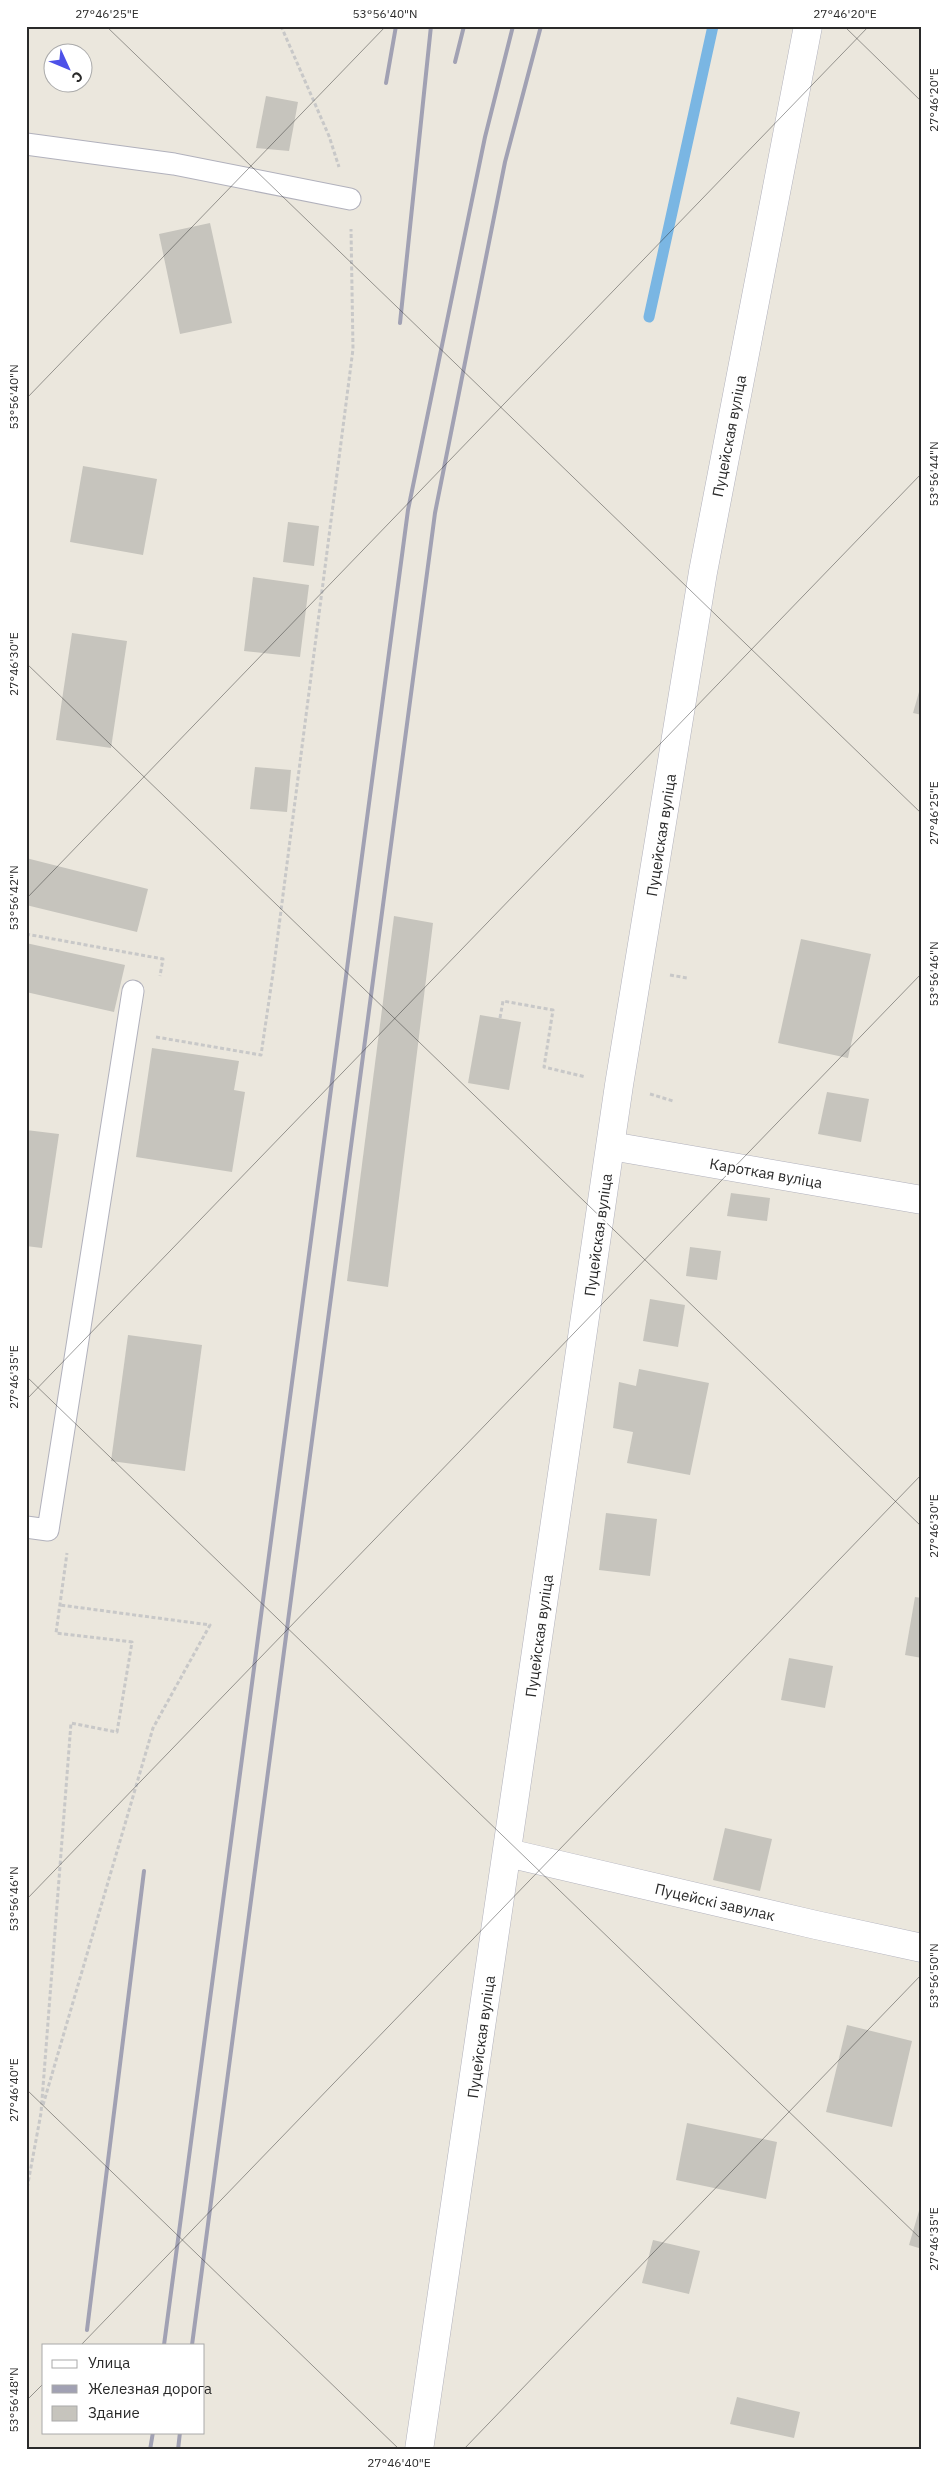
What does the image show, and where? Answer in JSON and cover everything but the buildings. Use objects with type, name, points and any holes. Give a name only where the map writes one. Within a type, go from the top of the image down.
[{"type":"street","name":"Пуцейская вуліца","points":[[419,2450],[620,1085],[703,572],[808,26]]},
{"type":"street","name":"Кароткая вуліца","points":[[611,1146],[922,1200]]},
{"type":"street","name":"Пуцейскі завулак","points":[[508,1853],[816,1926],[922,1948]]},
{"type":"lane","points":[[26,144],[174,164],[350,199]]},
{"type":"lane","points":[[26,1527],[48,1530],[133,991]]},
{"type":"path","points":[[149,1036],[261,1055],[273,974],[353,349],[350,199],[329,136],[281,26]]},
{"type":"path","points":[[26,934],[163,959]]},
{"type":"path","points":[[500,1018],[503,1001],[553,1010],[544,1067],[620,1085]]},
{"type":"path","points":[[40,2113],[153,1728],[210,1625],[60,1604]]},
{"type":"path","points":[[26,2194],[40,2113],[71,1723],[117,1732],[132,1642],[86,1636]]},
{"type":"waterway","points":[[649,317],[713,26]]},
{"type":"railway","points":[[386,83],[396,26]]},
{"type":"railway","points":[[400,323],[431,26]]},
{"type":"railway","points":[[455,62],[464,26]]},
{"type":"railway","points":[[164,2344],[408,510],[485,137],[513,26]]},
{"type":"railway","points":[[192,2344],[435,513],[505,162],[541,26]]},
{"type":"railway","points":[[87,2330],[144,1871]]},
{"type":"railway","points":[[150,2450],[153,2434]]},
{"type":"railway","points":[[178,2450],[180,2434]]}]
